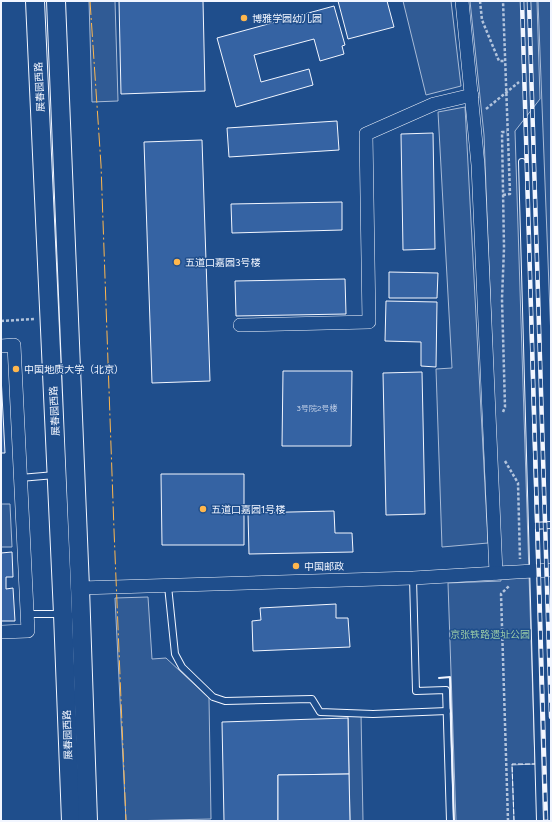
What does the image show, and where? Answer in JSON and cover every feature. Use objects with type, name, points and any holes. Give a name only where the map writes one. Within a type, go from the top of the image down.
[{"type":"main road","name":"展春园西路","points":[[35,1],[57,475],[72,614],[88,821]]},
{"type":"main road","name":"展春园西路","points":[[56,1],[80,588],[72,614],[70,821]]},
{"type":"street","points":[[462,1],[478,165],[496,574]]},
{"type":"street","points":[[240,325],[369,322],[366,134],[434,104],[472,95]]},
{"type":"street","points":[[1,346],[14,345],[28,631],[1,632]]},
{"type":"street","points":[[80,588],[413,578],[551,570]]},
{"type":"lane","points":[[522,162],[540,821]]},
{"type":"lane","points":[[20,478],[57,475]]},
{"type":"lane","points":[[532,526],[551,525]]},
{"type":"lane","points":[[413,578],[416,690],[446,690],[450,821]]},
{"type":"lane","points":[[168,586],[176,654],[182,667],[213,696],[225,701],[312,699],[320,712],[373,714],[447,711]]},
{"type":"lane","points":[[27,614],[72,614]]},
{"type":"path","points":[[480,1],[482,20],[499,61],[505,61]]},
{"type":"path","points":[[503,1],[510,194],[503,195]]},
{"type":"path","points":[[474,120],[519,82]]},
{"type":"path","points":[[1,321],[37,319]]},
{"type":"shaded area","points":[[89,1],[115,1],[118,101],[92,102]]},
{"type":"shaded area","points":[[403,1],[451,1],[461,86],[426,95]]},
{"type":"shaded area","name":"京张铁路遗址公园","points":[[470,1],[537,1],[540,99],[515,131],[535,764],[512,765],[514,821],[456,821],[448,583],[501,581],[484,135]]},
{"type":"shaded area","points":[[538,1],[551,1],[551,339]]},
{"type":"shaded area","points":[[465,107],[488,543],[442,547],[436,369],[452,368],[438,112]]},
{"type":"shaded area","points":[[1,504],[10,504],[12,547],[1,547]]},
{"type":"shaded area","points":[[148,597],[152,659],[166,658],[209,698],[211,819],[126,821],[115,598]]},
{"type":"shaded area","points":[[348,713],[361,713],[363,821],[350,821]]},
{"type":"building","points":[[119,1],[203,1],[205,91],[121,94]]},
{"type":"building","points":[[338,1],[387,1],[394,27],[348,39]]},
{"type":"building","points":[[334,6],[345,45],[342,46],[344,54],[320,61],[314,39],[254,55],[261,82],[309,69],[313,85],[236,107],[217,38]]},
{"type":"building","points":[[337,121],[339,150],[229,157],[227,128]]},
{"type":"building","points":[[433,133],[435,249],[403,250],[401,134]]},
{"type":"building","name":"五道口嘉园3号楼","points":[[202,140],[210,381],[152,383],[144,142]]},
{"type":"building","points":[[342,202],[342,230],[232,233],[231,204]]},
{"type":"building","points":[[389,272],[438,273],[437,298],[389,298]]},
{"type":"building","points":[[345,279],[346,314],[236,316],[235,281]]},
{"type":"building","points":[[386,301],[437,302],[436,367],[421,366],[421,342],[385,341]]},
{"type":"building","points":[[283,371],[352,371],[351,446],[282,446]]},
{"type":"building","points":[[422,372],[425,514],[386,515],[383,373]]},
{"type":"building","points":[[1,376],[5,453],[1,453]]},
{"type":"building","name":"五道口嘉园1号楼","points":[[161,474],[244,474],[244,545],[162,545]]},
{"type":"building","points":[[334,511],[335,533],[352,533],[353,552],[249,554],[248,513]]},
{"type":"building","points":[[12,552],[13,577],[6,577],[6,589],[13,588],[15,621],[1,621],[1,553]]},
{"type":"building","points":[[336,604],[336,618],[348,618],[350,647],[253,651],[252,621],[261,620],[260,608]]},
{"type":"building","points":[[348,718],[349,774],[278,775],[278,821],[224,821],[222,722]]},
{"type":"building","points":[[349,774],[350,821],[278,821],[278,775]]},
{"type":"railway","points":[[522,1],[546,821]]},
{"type":"railway","points":[[529,1],[551,717]]},
{"type":"fence","points":[[514,821],[512,764],[535,764]]},
{"type":"wall","points":[[439,678],[450,677],[454,821]]},
{"type":"power","points":[[90,1],[101,165],[126,821]]},
{"type":"place","name":"博雅学园幼儿园","points":[[244,18]]},
{"type":"place","name":"五道口嘉园3号楼","points":[[177,262]]},
{"type":"place","name":"中国地质大学（北京）","points":[[16,369]]},
{"type":"place","name":"五道口嘉园1号楼","points":[[203,509]]},
{"type":"place","name":"中国邮政","points":[[296,566]]}]
